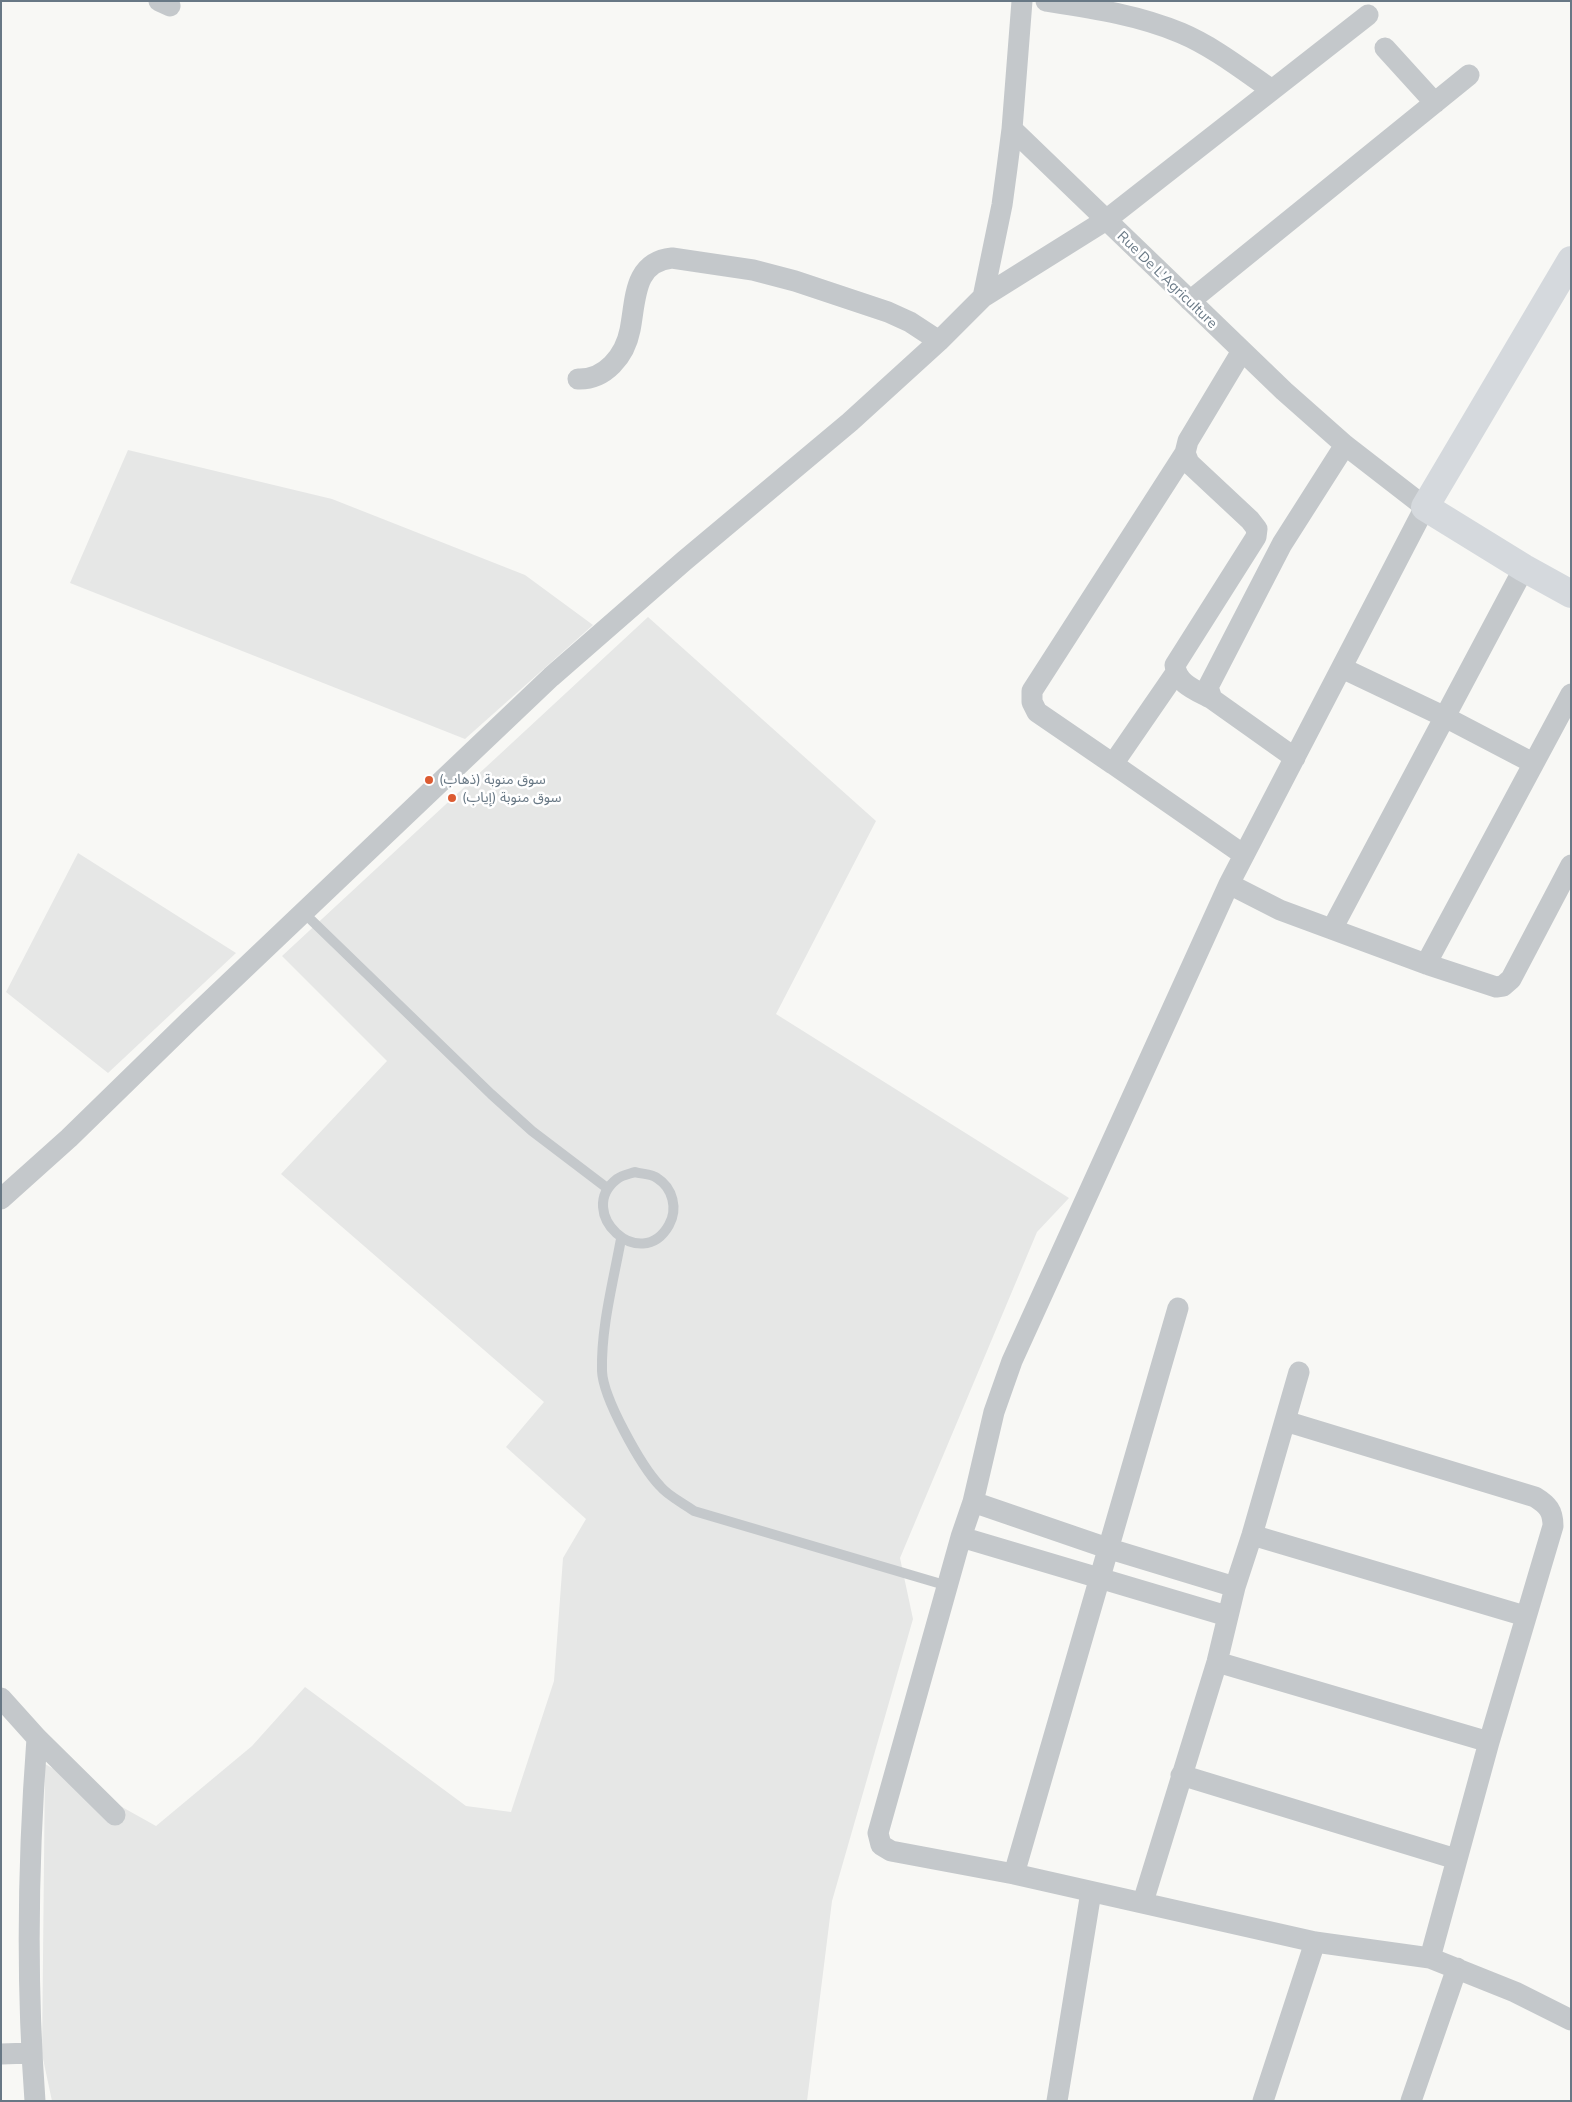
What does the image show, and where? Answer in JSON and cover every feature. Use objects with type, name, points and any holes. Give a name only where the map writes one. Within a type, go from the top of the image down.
[{"type":"street","points":[[983,297],[1002,205],[1012,128],[1022,1]]},
{"type":"street","points":[[1046,1],[1088,7],[1135,18],[1181,34],[1227,58],[1272,90]]},
{"type":"street","points":[[1,1199],[69,1138],[551,677],[684,561],[850,422],[939,341],[983,297],[1106,220],[1368,15]]},
{"type":"street","points":[[1386,48],[1435,103]]},
{"type":"street","points":[[1190,302],[1469,75]]},
{"type":"street","name":"Rue De L'Agriculture","points":[[1012,128],[1242,351],[1345,445],[1425,507]]},
{"type":"street","points":[[578,379],[589,380],[598,376],[614,362],[629,333],[635,292],[640,280],[653,264],[662,259],[672,258],[753,270],[795,281],[888,312],[910,322],[939,341]]},
{"type":"street","points":[[1571,260],[1425,507],[1229,884],[1012,1361],[994,1412],[973,1502],[961,1537],[878,1833],[881,1845],[891,1851],[1014,1874],[1315,1942],[1430,1958],[1515,1992],[1571,2020]]},
{"type":"street","points":[[1242,351],[1188,441],[1184,453],[1032,690],[1032,702],[1037,712],[1244,855]]},
{"type":"street","points":[[1212,700],[1208,687],[1282,544],[1345,445]]},
{"type":"street","points":[[1184,453],[1189,463],[1250,520],[1257,529],[1282,544]]},
{"type":"street","points":[[1425,507],[1524,568],[1571,594]]},
{"type":"street","points":[[1113,764],[1175,674],[1175,666],[1256,537],[1257,529]]},
{"type":"street","points":[[1332,929],[1524,568]]},
{"type":"street","points":[[1342,668],[1445,717],[1534,763]]},
{"type":"street","points":[[1175,674],[1180,680],[1295,758]]},
{"type":"street","points":[[1426,964],[1571,694]]},
{"type":"street","points":[[1229,884],[1280,910],[1426,964],[1496,987],[1508,983],[1571,865]]},
{"type":"street","points":[[1014,1874],[1178,1308]]},
{"type":"street","points":[[1143,1902],[1217,1662],[1235,1587],[1299,1372]]},
{"type":"street","points":[[1285,1421],[1536,1497],[1547,1504],[1553,1515],[1553,1526],[1489,1742],[1430,1958]]},
{"type":"street","points":[[973,1502],[1235,1587]]},
{"type":"street","points":[[1252,1535],[1525,1616]]},
{"type":"street","points":[[961,1537],[1227,1616]]},
{"type":"street","points":[[1217,1662],[1489,1742]]},
{"type":"street","points":[[1,1698],[37,1738],[115,1815]]},
{"type":"street","points":[[35,2101],[31,2053],[30,1855],[37,1738]]},
{"type":"street","points":[[1181,1775],[1456,1859]]},
{"type":"street","points":[[1057,2101],[1091,1892]]},
{"type":"street","points":[[1263,2101],[1315,1942]]},
{"type":"street","points":[[1412,2101],[1457,1968]]},
{"type":"street","points":[[1,2054],[31,2053]]},
{"type":"lane","points":[[304,912],[491,1094],[532,1131],[607,1188]]},
{"type":"lane","points":[[635,1172],[657,1177],[672,1193],[674,1215],[663,1235],[643,1244],[621,1239],[606,1223],[604,1201],[607,1188],[618,1177],[635,1172]]},
{"type":"lane","points":[[621,1239],[604,1328],[602,1374],[613,1410],[633,1447],[660,1487],[694,1511],[948,1586]]},
{"type":"shaded area","points":[[128,450],[332,499],[525,575],[593,625],[465,739],[70,583]]},
{"type":"shaded area","points":[[648,617],[876,821],[776,1014],[1069,1198],[1037,1232],[900,1558],[913,1619],[832,1901],[807,2101],[52,2101],[42,2054],[45,1764],[156,1826],[252,1746],[305,1687],[466,1806],[511,1812],[554,1681],[563,1558],[586,1519],[506,1447],[544,1402],[281,1174],[387,1061],[282,956]]},
{"type":"shaded area","points":[[78,853],[236,953],[108,1073],[6,992]]},
{"type":"place","name":"سوق منوبة (ذهاب)","points":[[429,780]]},
{"type":"place","name":"سوق منوبة (إياب)","points":[[452,798]]}]
